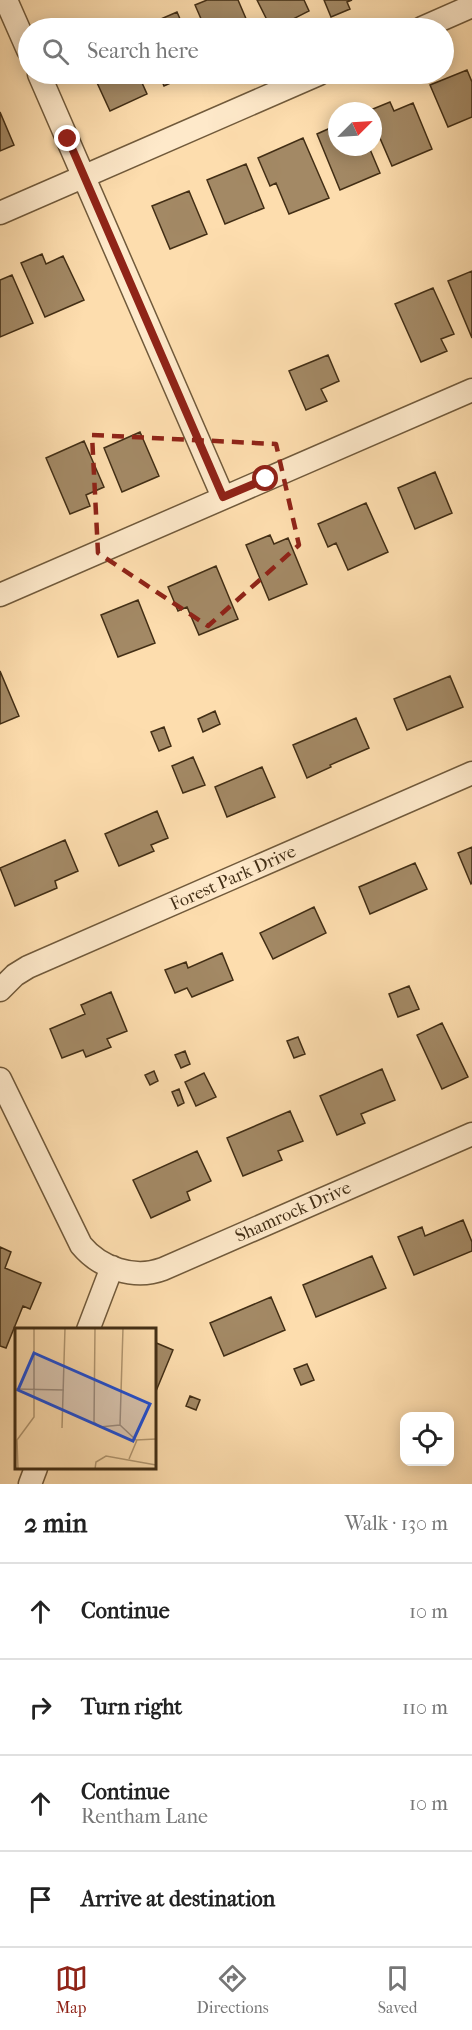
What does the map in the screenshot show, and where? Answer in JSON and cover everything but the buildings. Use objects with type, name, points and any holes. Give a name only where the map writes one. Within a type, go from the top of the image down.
[{"type":"street","points":[[6,0],[18,27]]},
{"type":"street","points":[[445,18],[472,6]]},
{"type":"street","points":[[43,84],[223,497]]},
{"type":"street","points":[[0,213],[296,84]]},
{"type":"street","points":[[0,595],[472,390]]},
{"type":"street","name":"Forest Park Drive","points":[[0,990],[15,975],[28,968],[472,773]]},
{"type":"street","name":"Shamrock Drive","points":[[0,1079],[75,1237],[88,1254],[101,1263],[134,1273],[156,1272],[472,1134]]},
{"type":"street","points":[[88,1328],[112,1267]]},
{"type":"street","points":[[30,1484],[35,1469]]},
{"type":"highlighted area","points":[[92,435],[276,444],[299,545],[208,626],[98,553]]},
{"type":"route","points":[[68,139],[223,497],[266,479]]}]
